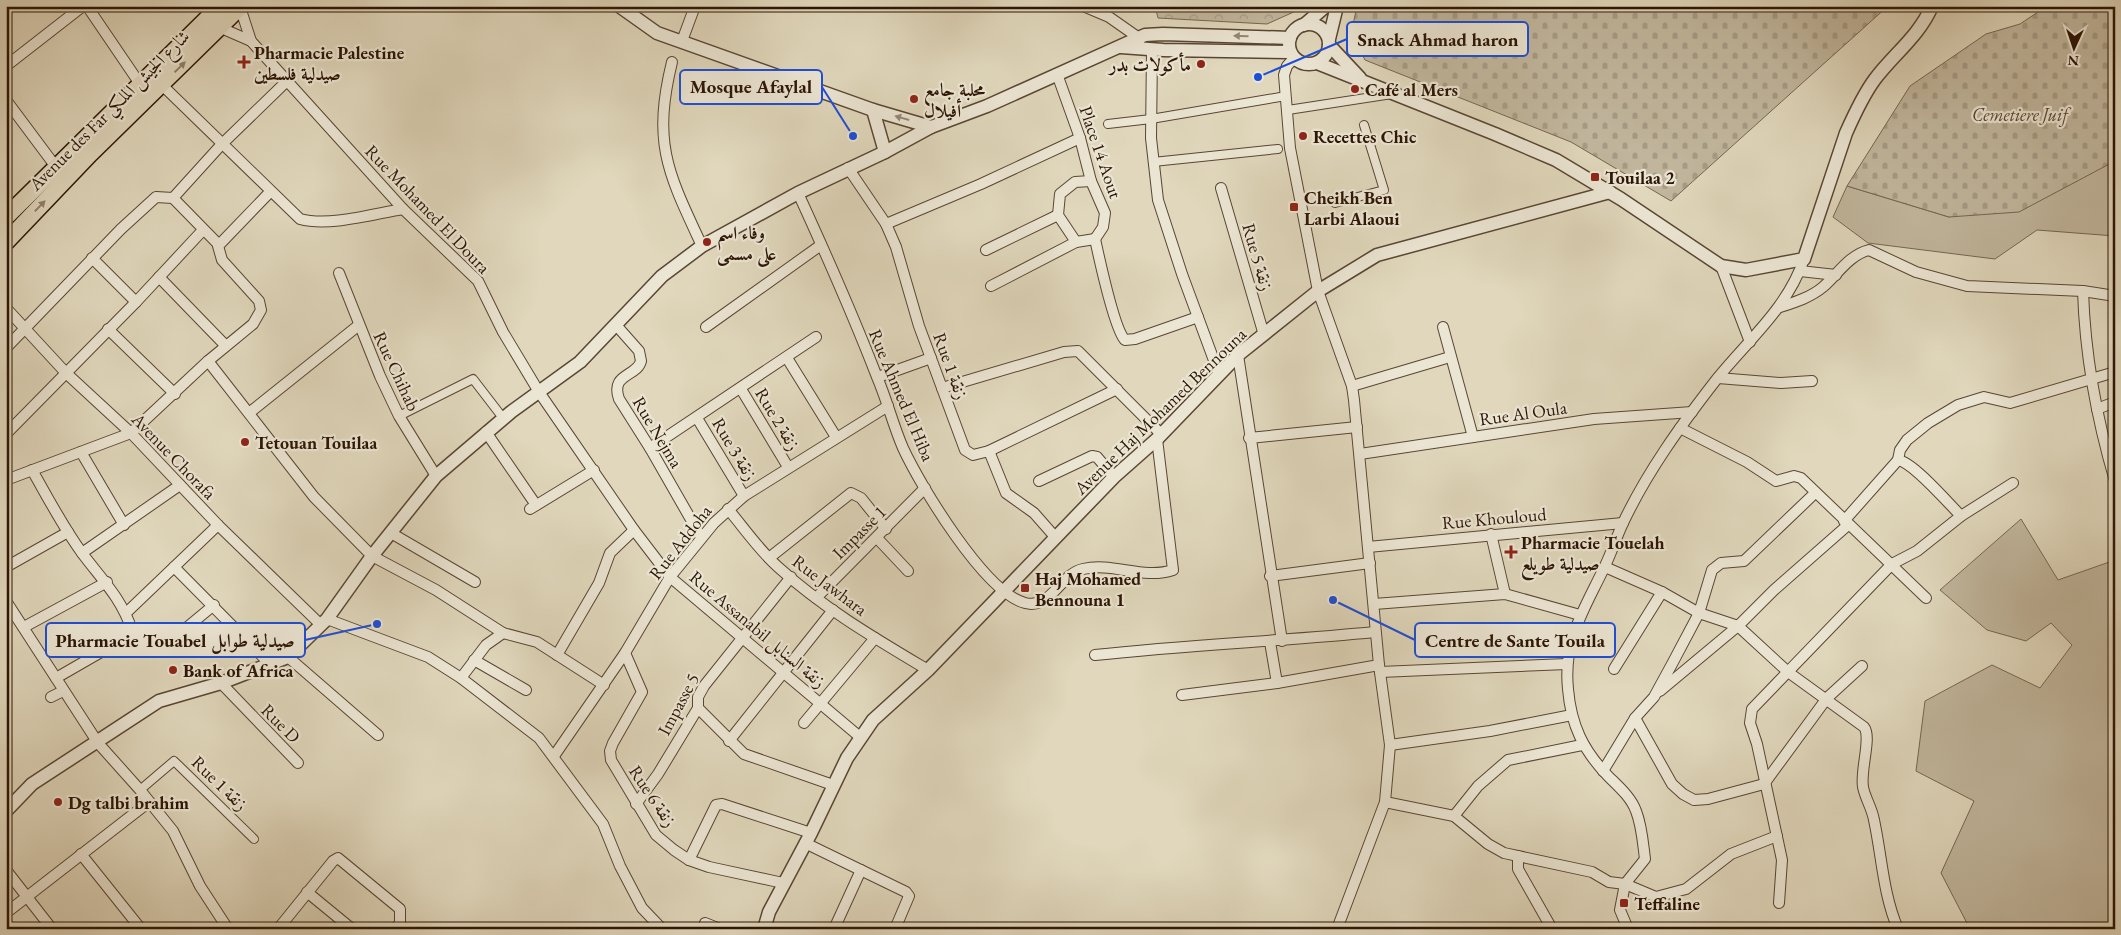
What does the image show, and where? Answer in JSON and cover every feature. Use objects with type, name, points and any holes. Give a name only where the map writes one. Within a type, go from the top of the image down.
[{"type":"main road","name":"Avenue des Far شارع الجيش الملكي","points":[[6,217],[220,6]]},
{"type":"main road","name":"Avenue des Far شارع الجيش الملكي","points":[[6,242],[90,154],[221,28],[240,7]]},
{"type":"street","points":[[6,66],[85,6],[140,84]]},
{"type":"street","points":[[619,6],[648,29],[873,110],[931,127]]},
{"type":"street","points":[[682,40],[695,6]]},
{"type":"street","points":[[1083,6],[1108,11],[1143,45],[1158,200],[1168,234],[1219,374]]},
{"type":"street","points":[[1326,6],[1293,32],[1290,38],[1292,55],[1284,73],[1294,172],[1318,291],[1352,386],[1360,454],[1375,632],[1390,745],[1385,802],[1337,929]]},
{"type":"street","points":[[1317,63],[1323,59],[1329,42],[1337,6]]},
{"type":"street","points":[[1628,929],[1620,910],[1625,884],[1645,859],[1641,830],[1636,810],[1628,796],[1603,771],[1582,745],[1572,715],[1567,656],[1580,615],[1605,567],[1624,522],[1653,469],[1680,428],[1718,378],[1780,307],[1802,265],[1846,133],[1855,113],[1874,80],[1920,29],[1932,6]]},
{"type":"street","name":"Rue Mohamed El Doura","points":[[240,7],[251,42]]},
{"type":"street","points":[[1304,24],[1319,27],[1329,42],[1364,82]]},
{"type":"street","name":"Rue Mohamed El Doura","points":[[221,28],[251,42],[288,80],[403,209],[478,281],[503,332],[539,392]]},
{"type":"street","points":[[1143,45],[1164,34],[1290,38]]},
{"type":"street","points":[[6,811],[32,784],[98,743],[160,701],[221,683],[288,657],[324,622],[372,556],[436,476],[503,418],[580,362],[662,276],[702,246],[848,168],[885,152],[931,127],[987,106],[1121,47],[1143,45],[1292,55],[1305,64],[1317,63],[1556,160],[1610,192],[1721,266],[1746,270],[1802,265],[1836,275]]},
{"type":"street","points":[[672,62],[662,107],[666,164],[681,202],[702,246]]},
{"type":"street","name":"Place 14 Aout","points":[[1058,74],[1080,138],[1091,181],[1105,213],[1103,227],[1095,239]]},
{"type":"street","points":[[173,198],[222,145],[288,80]]},
{"type":"street","points":[[162,85],[294,215],[308,222],[335,220],[403,209]]},
{"type":"street","points":[[1288,110],[1396,94]]},
{"type":"street","points":[[1108,124],[1151,120],[1286,96]]},
{"type":"street","points":[[6,100],[56,167]]},
{"type":"street","points":[[873,110],[885,152]]},
{"type":"street","points":[[1335,203],[1384,190],[1364,125]]},
{"type":"street","points":[[886,224],[981,184],[1080,138]]},
{"type":"street","points":[[1153,162],[1278,149]]},
{"type":"street","name":"Rue 1 زنقة","points":[[848,168],[886,224],[896,247],[919,326],[967,452],[976,455],[989,451]]},
{"type":"street","points":[[1076,242],[1058,215],[1060,194],[1075,182],[1091,181]]},
{"type":"street","name":"Rue 5 زنقة","points":[[1221,188],[1264,335]]},
{"type":"street","points":[[218,245],[270,192]]},
{"type":"street","name":"Avenue Haj Mohamed Bennouna","points":[[764,929],[769,912],[808,838],[833,785],[860,737],[873,720],[928,670],[1114,477],[1159,437],[1238,355],[1318,291],[1377,255],[1610,192]]},
{"type":"street","name":"Rue Ahmed El Hiba","points":[[798,194],[878,377],[903,448],[925,488],[973,558],[1004,591],[1021,602],[1035,604],[1043,602],[1070,576],[1083,569],[1097,567],[1144,572],[1172,570],[1173,561],[1159,437]]},
{"type":"street","points":[[6,348],[92,258],[153,200],[161,196],[173,198],[218,245],[222,260],[257,297],[261,305],[260,314],[253,324],[208,360],[175,394],[131,433],[6,480]]},
{"type":"street","points":[[986,250],[1058,215]]},
{"type":"street","points":[[6,434],[136,302],[203,230]]},
{"type":"street","points":[[991,286],[1076,242],[1095,239],[1115,316],[1120,332],[1125,340],[1135,339],[1198,317]]},
{"type":"street","points":[[706,327],[821,245]]},
{"type":"street","points":[[1780,307],[1809,296],[1836,275],[1858,254],[1870,250],[1916,272],[1967,286],[2083,291],[2115,296]]},
{"type":"street","points":[[92,258],[136,302]]},
{"type":"street","points":[[1721,266],[1750,342]]},
{"type":"street","name":"Rue Chihab","points":[[339,273],[359,325],[399,416],[436,476]]},
{"type":"street","points":[[160,277],[225,345]]},
{"type":"street","points":[[2083,291],[2084,323],[2097,410],[2115,481]]},
{"type":"street","name":"Avenue Chorafa","points":[[6,308],[66,373],[131,433],[218,526],[324,622]]},
{"type":"street","points":[[249,413],[359,325]]},
{"type":"street","name":"Rue Nejma","points":[[616,325],[639,351],[642,361],[638,367],[621,380],[617,393],[701,537]]},
{"type":"street","points":[[1443,328],[1472,437]]},
{"type":"street","points":[[108,329],[175,394]]},
{"type":"street","points":[[650,448],[741,389],[816,337]]},
{"type":"street","points":[[942,388],[1074,350],[1080,352],[1117,389],[1159,437]]},
{"type":"street","points":[[1238,355],[1270,576],[1282,641]]},
{"type":"street","points":[[1352,386],[1450,356]]},
{"type":"street","points":[[787,358],[836,437]]},
{"type":"street","points":[[878,377],[931,358]]},
{"type":"street","points":[[208,360],[314,497],[372,556],[436,590],[503,633],[537,642],[604,685]]},
{"type":"street","points":[[1603,771],[1635,718],[1654,697],[1738,626],[1846,523],[1898,460],[1900,450],[1907,440],[1928,423],[1958,405],[1984,397],[2010,403],[2115,372]]},
{"type":"street","points":[[1718,378],[1780,383],[1812,382]]},
{"type":"street","points":[[399,416],[473,379],[503,418]]},
{"type":"street","name":"Rue 2 زنقة","points":[[741,389],[788,467]]},
{"type":"street","points":[[1056,538],[1034,513],[1006,492],[989,451],[1117,389]]},
{"type":"street","name":"Rue Assanabil زنقة السنابل","points":[[539,392],[634,530],[670,577],[821,702],[860,737]]},
{"type":"street","points":[[2097,410],[2115,402]]},
{"type":"street","name":"Rue Addoha","points":[[554,756],[625,653],[670,577],[701,537],[728,509],[744,496],[888,406]]},
{"type":"street","name":"Rue Al Oula","points":[[1360,454],[1594,419],[1692,412]]},
{"type":"street","name":"Rue 3 زنقة","points":[[697,418],[744,496]]},
{"type":"street","points":[[1249,438],[1357,427]]},
{"type":"street","points":[[1680,428],[1747,462],[1776,481],[1794,476],[1801,478],[1926,598]]},
{"type":"street","points":[[486,432],[533,507],[594,470]]},
{"type":"street","points":[[81,452],[124,525]]},
{"type":"street","points":[[1040,481],[1092,456],[1096,457],[1114,477]]},
{"type":"street","points":[[1898,460],[1921,475],[1961,516]]},
{"type":"street","points":[[32,470],[82,553],[107,582],[126,613],[132,630],[130,636],[56,678]]},
{"type":"street","points":[[1780,903],[1782,860],[1750,716],[1752,709],[1892,564],[1931,541],[1961,516],[2013,483]]},
{"type":"street","points":[[82,553],[180,485]]},
{"type":"street","name":"Impasse 1","points":[[816,598],[925,488]]},
{"type":"street","points":[[769,558],[851,493],[861,498],[886,529]]},
{"type":"street","points":[[1654,697],[1699,613],[1715,567],[1721,563],[1744,561],[1815,493]]},
{"type":"street","name":"Rue Jawhara","points":[[728,509],[769,558],[816,598],[875,638],[928,670]]},
{"type":"street","name":"Rue Khouloud","points":[[1368,547],[1624,522]]},
{"type":"street","points":[[126,613],[218,526]]},
{"type":"street","points":[[557,655],[599,583],[610,553],[634,530]]},
{"type":"street","points":[[6,567],[68,532]]},
{"type":"street","points":[[391,533],[475,582]]},
{"type":"street","points":[[1491,534],[1505,594]]},
{"type":"street","points":[[877,538],[908,571]]},
{"type":"street","points":[[1270,576],[1370,563]]},
{"type":"street","points":[[1605,567],[1662,592],[1699,613],[1738,626],[1788,672],[1827,698],[1868,731],[1863,758],[1863,787],[1874,817],[1889,908],[1898,929]]},
{"type":"street","points":[[174,568],[214,605],[270,665]]},
{"type":"street","name":"Impasse 5","points":[[636,804],[658,774],[698,708],[698,697],[704,686],[791,577]]},
{"type":"street","points":[[24,627],[107,582]]},
{"type":"street","points":[[1614,669],[1662,592]]},
{"type":"street","points":[[1374,604],[1505,594],[1580,615]]},
{"type":"street","points":[[6,601],[98,743],[173,831],[200,886],[228,929]]},
{"type":"street","points":[[162,648],[214,605]]},
{"type":"street","points":[[728,742],[833,610]]},
{"type":"street","points":[[324,622],[428,657],[461,678],[533,733],[554,756],[603,824],[620,866],[642,908],[662,929]]},
{"type":"street","points":[[1095,655],[1175,646],[1270,642],[1375,632]]},
{"type":"street","points":[[461,678],[486,645],[503,633]]},
{"type":"street","points":[[804,722],[875,638]]},
{"type":"street","points":[[1270,642],[1277,683]]},
{"type":"street","name":"Rue 6 زنقة","points":[[625,653],[642,692],[610,751],[617,771],[656,835],[688,860],[783,884]]},
{"type":"street","points":[[288,657],[378,735]]},
{"type":"street","points":[[474,660],[526,690]]},
{"type":"street","points":[[1182,695],[1379,669],[1567,664]]},
{"type":"street","points":[[1635,718],[1672,784],[1683,794],[1694,800],[1708,799],[1764,784],[1827,698],[1862,666]]},
{"type":"street","name":"Rue D","points":[[221,683],[298,763]]},
{"type":"street","points":[[51,697],[63,691]]},
{"type":"street","points":[[698,708],[736,749],[754,759],[833,785]]},
{"type":"street","points":[[1390,745],[1490,731],[1572,715]]},
{"type":"street","points":[[1454,816],[1478,786],[1508,760],[1582,745]]},
{"type":"street","name":"Rue 1 زنقة","points":[[140,790],[174,761],[254,839]]},
{"type":"street","points":[[6,913],[149,802]]},
{"type":"street","points":[[1385,802],[1454,816],[1488,844],[1504,853],[1572,866],[1592,872],[1609,882],[1625,884],[1656,897],[1686,890],[1731,854],[1777,836]]},
{"type":"street","points":[[688,860],[716,805],[722,804],[808,838],[861,870],[906,892],[910,896],[895,929]]},
{"type":"street","points":[[81,854],[141,929]]},
{"type":"street","points":[[1518,856],[1518,869],[1552,929]]},
{"type":"street","points":[[278,929],[333,861],[338,858],[343,860],[400,909],[400,922],[395,929]]},
{"type":"street","points":[[6,870],[52,929]]},
{"type":"street","points":[[834,929],[861,870]]},
{"type":"street","points":[[307,892],[352,929]]},
{"type":"street","points":[[705,923],[720,929]]},
{"type":"green space","points":[[1155,6],[1307,6],[1267,24],[1158,18]]},
{"type":"green space","points":[[1357,6],[1888,6],[1671,201],[1571,142],[1365,60],[1351,34]]},
{"type":"green space","name":"Cemetiere Juif","points":[[2047,6],[2115,6],[2115,161],[2019,212],[1949,217],[1847,186],[1910,86],[1986,34],[2020,24]]},
{"type":"green space","points":[[2115,161],[2115,236],[2037,230],[1995,259],[1868,243],[1833,217],[1847,186],[1949,217]]},
{"type":"green space","points":[[2021,519],[2058,580],[2115,560],[2115,929],[1970,929],[1941,873],[1974,801],[1916,771],[1925,701],[1992,665],[2040,688],[2072,645],[2051,623],[2026,641],[1987,630],[1940,590]]},
{"type":"place","name":"Pharmacie Palestine صيدلية فلسطين","points":[[244,62]]},
{"type":"place","name":"مأكولات بدر","points":[[1201,64]]},
{"type":"place","name":"Snack Ahmad haron","points":[[1258,77]]},
{"type":"place","name":"Café al Mers","points":[[1355,89]]},
{"type":"place","name":"محلبة جامع أفيلال","points":[[914,99]]},
{"type":"place","name":"Mosque Afaylal","points":[[853,136]]},
{"type":"place","name":"Recettes Chic","points":[[1303,136]]},
{"type":"place","name":"Touilaa 2","points":[[1595,177]]},
{"type":"place","name":"Cheikh Ben Larbi Alaoui","points":[[1294,207]]},
{"type":"place","name":"وفاء اسم على مسمى","points":[[707,242]]},
{"type":"place","name":"Tetouan Touilaa","points":[[245,442]]},
{"type":"place","name":"Pharmacie Touelah صيدلية طويلع","points":[[1511,552]]},
{"type":"place","name":"Haj Mohamed Bennouna 1","points":[[1025,588]]},
{"type":"place","name":"Centre de Sante Touila","points":[[1333,600]]},
{"type":"place","name":"Pharmacie Touabel صيدلية طوابل","points":[[377,624]]},
{"type":"place","name":"Bank of Africa","points":[[173,670]]},
{"type":"place","name":"Dg talbi brahim","points":[[58,802]]},
{"type":"place","name":"Teffaline","points":[[1624,903]]}]
